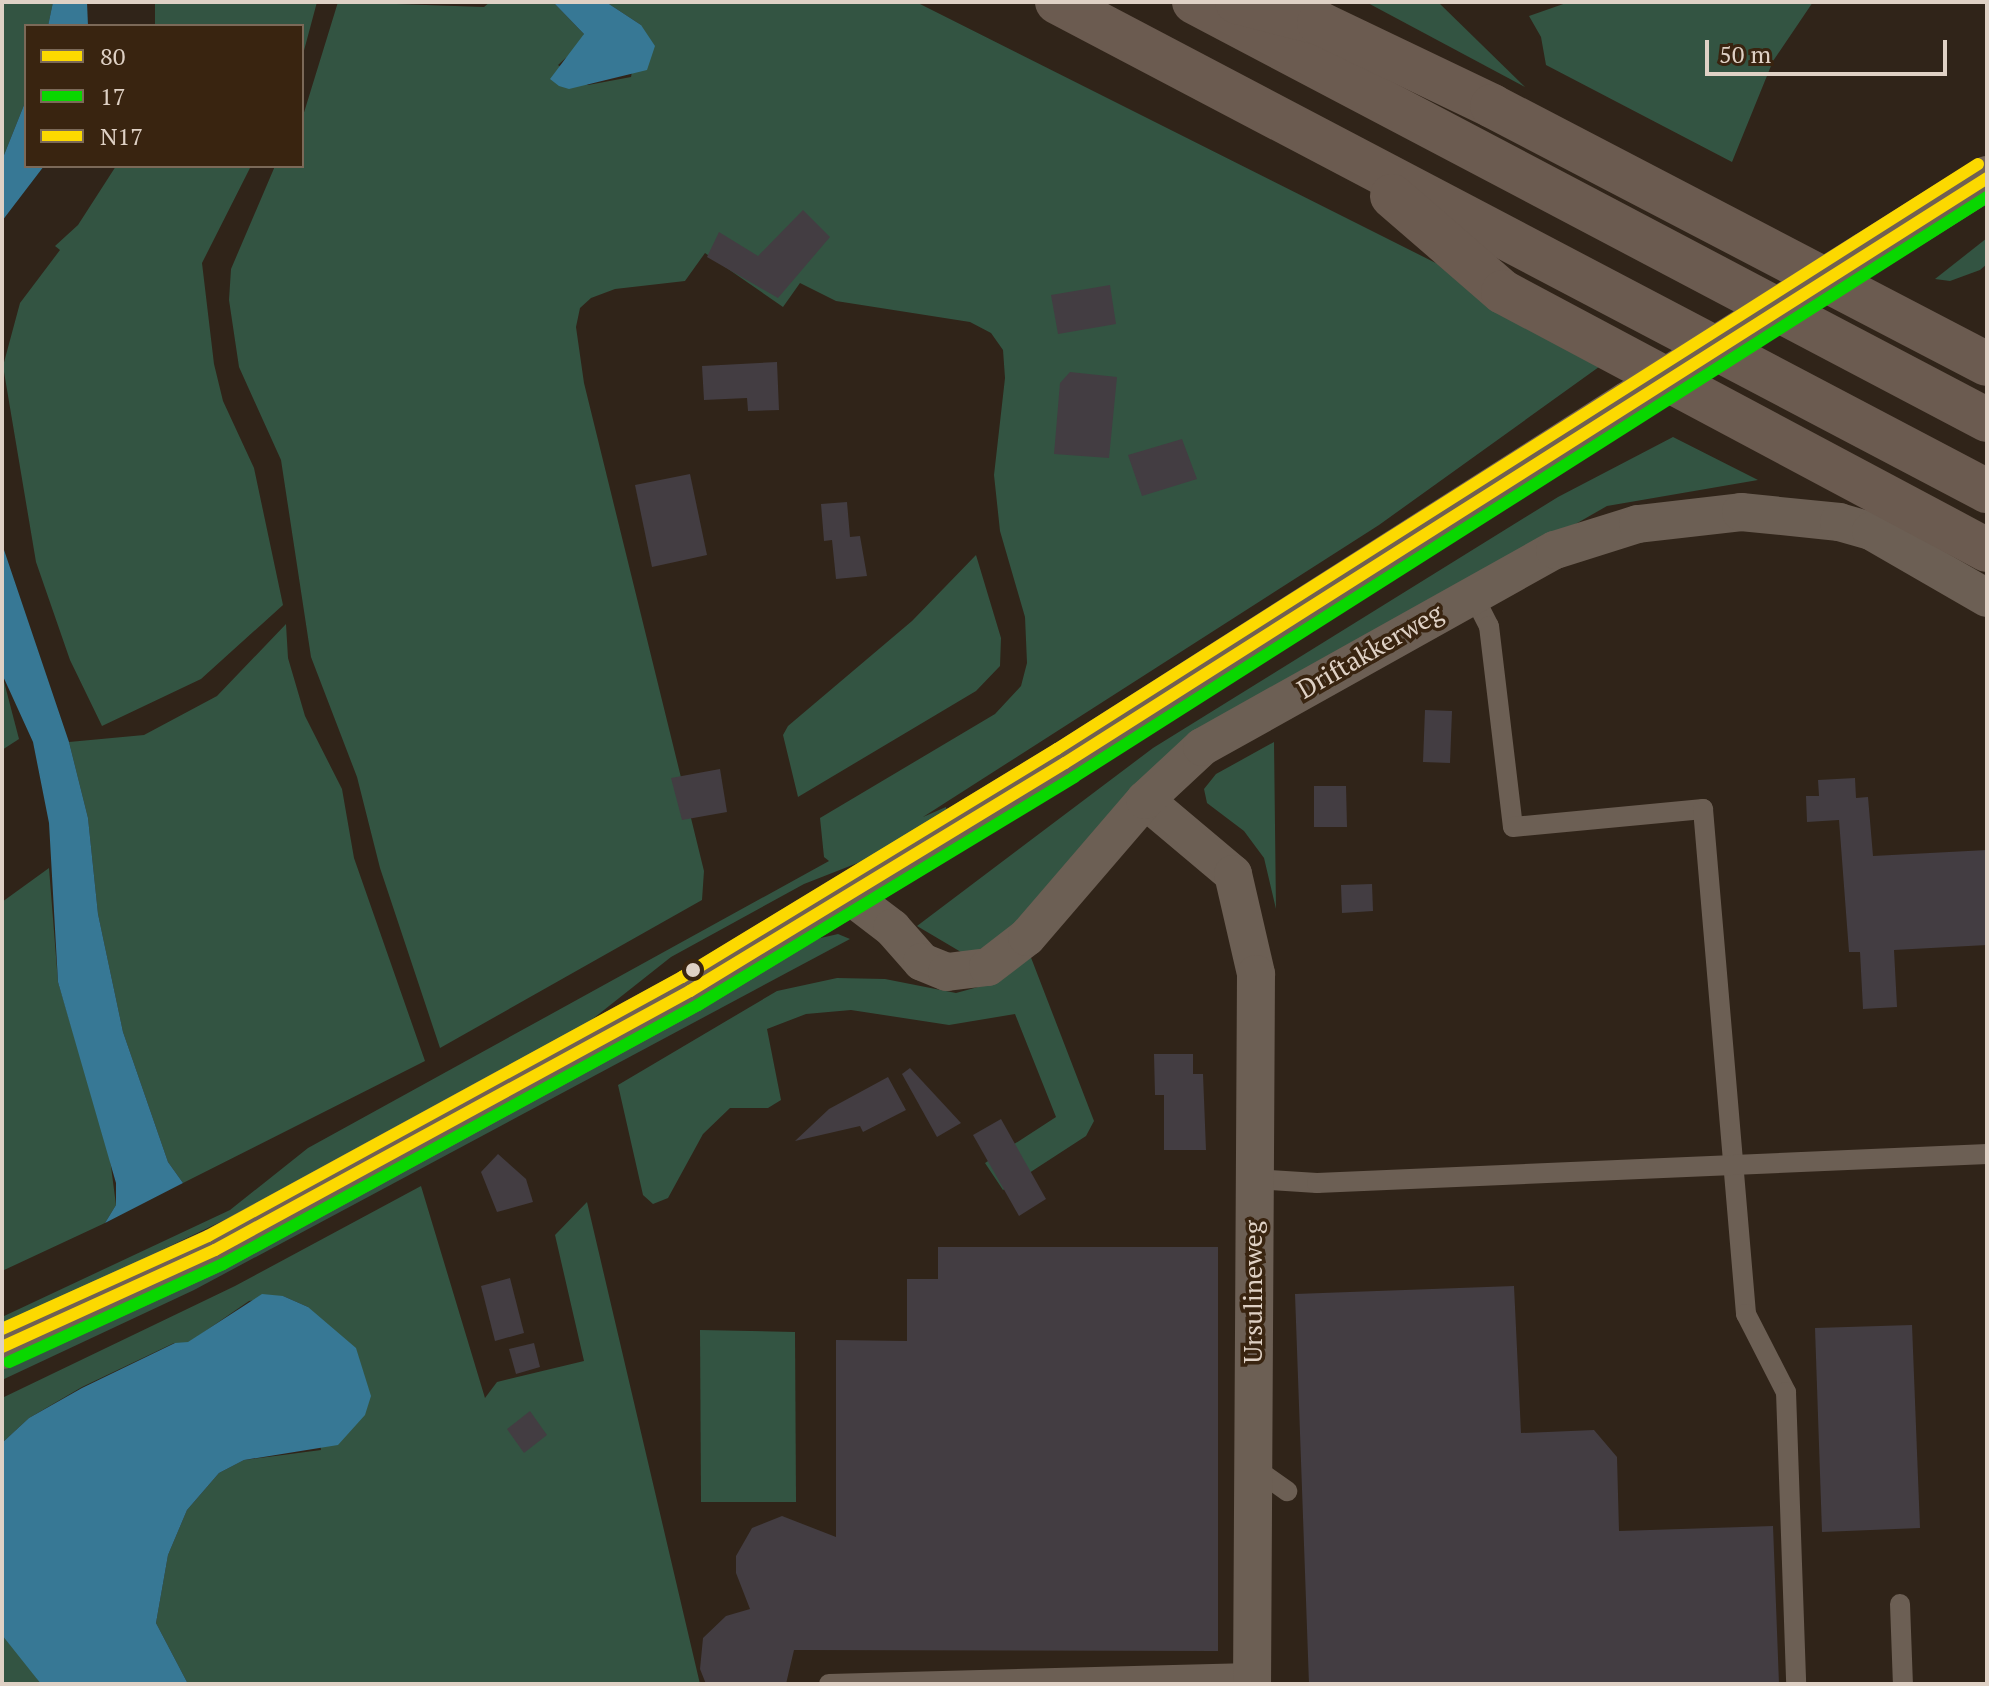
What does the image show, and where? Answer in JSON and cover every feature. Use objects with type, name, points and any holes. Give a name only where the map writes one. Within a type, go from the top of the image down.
[{"type":"highway","points":[[1057,2],[1987,491]]},
{"type":"highway","points":[[1194,2],[1987,420]]},
{"type":"highway","points":[[1237,2],[1319,23],[1492,106],[1987,364]]},
{"type":"highway","points":[[1333,145],[1503,292],[1987,550]]},
{"type":"main road","points":[[2,1347],[215,1250],[690,991],[850,896],[1987,178]]},
{"type":"street","name":"Driftakkerweg","points":[[850,896],[892,928],[922,962],[947,972],[976,971],[1020,943],[1145,800],[1202,747],[1472,593],[1555,550],[1609,532],[1680,516],[1741,512],[1855,526],[1937,566],[1987,598]]},
{"type":"street","name":"Ursulineweg","points":[[1145,800],[1233,874],[1256,974],[1252,1679]]},
{"type":"lane","points":[[1472,593],[1489,626],[1513,827],[1703,809],[1746,1314],[1786,1392],[1796,1684]]},
{"type":"lane","points":[[1253,1179],[1317,1183],[1987,1154]]},
{"type":"lane","points":[[1253,1467],[1287,1491]]},
{"type":"lane","points":[[1900,1604],[1903,1684]]},
{"type":"lane","points":[[829,1684],[1252,1679]]},
{"type":"green space","points":[[2,2],[53,2],[48,24],[24,24],[24,105],[2,160]]},
{"type":"green space","points":[[155,2],[317,2],[304,51],[304,24],[155,24]]},
{"type":"green space","points":[[338,2],[484,7],[490,2],[553,2],[584,34],[580,45],[558,65],[588,85],[631,77],[641,25],[606,2],[916,2],[1617,354],[1379,525],[923,817],[946,807],[948,816],[878,855],[804,884],[671,957],[585,1025],[411,1130],[2,1327],[2,1317],[230,1210],[308,1148],[829,861],[824,857],[820,818],[995,714],[1021,686],[1027,663],[1025,617],[1000,531],[994,475],[1005,378],[1003,350],[991,333],[970,322],[836,301],[800,283],[783,307],[705,253],[685,281],[615,289],[591,298],[580,308],[576,327],[584,383],[704,871],[702,900],[440,1048],[380,868],[357,777],[311,657],[281,460],[239,367],[229,300],[231,269],[274,168],[304,168],[304,112]]},
{"type":"green space","points":[[1366,2],[1438,2],[1525,87]]},
{"type":"green space","points":[[1569,2],[1813,2],[1773,61],[1732,162],[1546,65],[1541,37],[1529,16]]},
{"type":"green space","points":[[115,168],[250,168],[202,263],[214,364],[223,401],[254,468],[283,605],[201,679],[102,726],[70,660],[36,562],[3,366],[20,303],[60,250],[55,246],[78,225]]},
{"type":"green space","points":[[1987,238],[1987,264],[1980,270],[1950,281],[1935,279]]},
{"type":"green space","points":[[1673,437],[1758,480],[1607,506],[1278,694],[1011,936],[966,955],[917,926],[1153,748],[1558,497]]},
{"type":"green space","points":[[976,555],[1001,638],[1000,666],[976,691],[798,797],[783,735],[788,726],[912,621]]},
{"type":"green space","points":[[286,624],[288,658],[305,716],[342,789],[354,858],[425,1061],[183,1183],[168,1162],[123,1032],[98,914],[88,818],[69,742],[144,735],[217,696]]},
{"type":"green space","points":[[2,674],[19,739],[2,750]]},
{"type":"green space","points":[[1274,742],[1276,909],[1264,858],[1244,831],[1207,803],[1204,789],[1216,774]]},
{"type":"green space","points":[[49,868],[58,982],[109,1151],[116,1205],[105,1223],[2,1271],[2,902]]},
{"type":"green space","points":[[838,934],[850,939],[194,1290],[2,1380],[2,1362],[812,940]]},
{"type":"green space","points":[[1030,955],[1094,1121],[1086,1136],[1003,1190],[985,1163],[1056,1117],[1015,1014],[949,1025],[851,1010],[806,1014],[767,1029],[781,1100],[768,1108],[730,1108],[703,1134],[668,1198],[653,1204],[643,1195],[618,1085],[777,991],[837,978],[885,979],[956,993],[1000,981]]},
{"type":"green space","points":[[421,1186],[485,1398],[497,1382],[584,1361],[555,1235],[587,1202],[700,1684],[188,1684],[156,1623],[168,1555],[187,1510],[219,1473],[244,1460],[321,1450],[308,1307],[283,1296],[249,1301],[188,1343],[174,1343],[82,1387],[29,1418],[2,1443],[2,1398],[235,1286]]},
{"type":"green space","points":[[700,1330],[795,1332],[796,1502],[701,1502]]},
{"type":"green space","points":[[2,1635],[19,1653],[41,1684],[2,1684]]},
{"type":"water","points":[[53,2],[87,2],[88,24],[48,24]]},
{"type":"water","points":[[553,2],[606,2],[641,25],[655,46],[647,70],[569,89],[559,86],[550,79],[584,34]]},
{"type":"water","points":[[24,105],[24,168],[42,168],[2,221],[2,160]]},
{"type":"water","points":[[2,544],[69,742],[88,818],[98,914],[123,1032],[168,1162],[183,1183],[105,1223],[116,1205],[116,1183],[58,982],[49,823],[33,742],[2,674]]},
{"type":"water","points":[[262,1294],[283,1296],[308,1307],[356,1348],[371,1396],[365,1415],[338,1445],[244,1460],[219,1473],[187,1510],[168,1555],[156,1623],[188,1684],[41,1684],[2,1635],[2,1443],[29,1418],[82,1388],[175,1343],[188,1342]]},
{"type":"building","points":[[803,210],[830,237],[778,298],[707,257],[719,232],[758,256]]},
{"type":"building","points":[[1110,285],[1116,324],[1058,334],[1051,295]]},
{"type":"building","points":[[777,362],[779,410],[748,411],[747,398],[704,400],[702,366]]},
{"type":"building","points":[[1070,372],[1117,377],[1109,458],[1054,454],[1060,383]]},
{"type":"building","points":[[1182,439],[1197,479],[1142,496],[1128,455]]},
{"type":"building","points":[[690,474],[707,555],[652,567],[635,485]]},
{"type":"building","points":[[847,502],[850,537],[860,536],[867,576],[836,579],[832,540],[824,541],[821,504]]},
{"type":"building","points":[[1425,710],[1452,711],[1450,763],[1423,762]]},
{"type":"building","points":[[720,769],[727,812],[682,820],[671,778]]},
{"type":"building","points":[[1855,778],[1856,798],[1868,797],[1873,856],[1987,850],[1987,945],[1894,950],[1897,1007],[1863,1009],[1860,952],[1849,952],[1839,820],[1807,822],[1806,796],[1819,796],[1818,780]]},
{"type":"building","points":[[1314,786],[1346,786],[1347,827],[1314,827]]},
{"type":"building","points":[[1372,884],[1373,911],[1342,913],[1341,885]]},
{"type":"building","points":[[1154,1054],[1193,1054],[1193,1074],[1203,1074],[1206,1150],[1164,1150],[1164,1095],[1155,1095]]},
{"type":"building","points":[[910,1068],[961,1123],[937,1137],[902,1074]]},
{"type":"building","points":[[888,1077],[906,1110],[863,1132],[860,1126],[795,1141],[829,1109]]},
{"type":"building","points":[[1001,1119],[1046,1199],[1019,1216],[973,1135]]},
{"type":"building","points":[[498,1154],[526,1179],[533,1202],[497,1212],[481,1172]]},
{"type":"building","points":[[938,1247],[1218,1247],[1218,1651],[794,1650],[786,1684],[706,1684],[700,1669],[703,1638],[726,1616],[750,1609],[736,1573],[736,1556],[752,1528],[782,1516],[836,1537],[836,1340],[907,1341],[907,1279],[938,1279]]},
{"type":"building","points":[[510,1278],[524,1333],[495,1341],[481,1286]]},
{"type":"building","points":[[1514,1286],[1521,1433],[1594,1430],[1617,1457],[1619,1531],[1773,1526],[1779,1684],[1309,1684],[1295,1294]]},
{"type":"building","points":[[1912,1325],[1920,1528],[1822,1532],[1815,1328]]},
{"type":"building","points":[[534,1343],[540,1367],[516,1374],[509,1349]]},
{"type":"building","points":[[530,1411],[547,1435],[524,1453],[507,1429]]},
{"type":"transit line","name":"N17","points":[[2,1329],[208,1236],[682,977],[1057,749],[1978,164]]},
{"type":"transit line","name":"80","points":[[2,1347],[215,1250],[690,991],[1065,763],[1987,178]]},
{"type":"transit line","name":"17","points":[[9,1362],[223,1264],[698,1005],[1074,777],[1987,197]]}]
